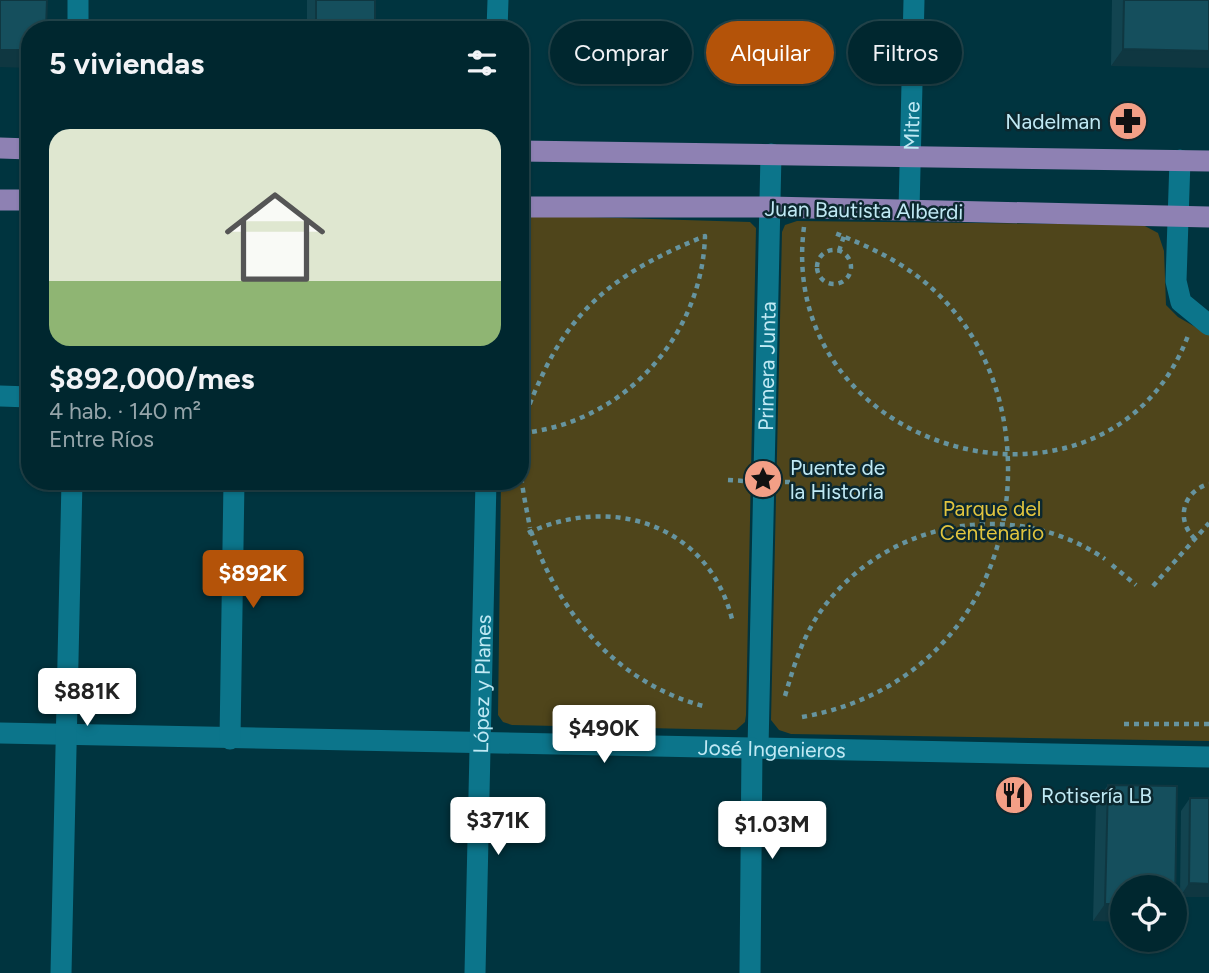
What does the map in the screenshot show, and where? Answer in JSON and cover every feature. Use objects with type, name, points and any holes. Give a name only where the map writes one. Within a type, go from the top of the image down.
[{"type":"main road","points":[[0,148],[21,149]]},
{"type":"main road","points":[[529,151],[1209,161]]},
{"type":"main road","points":[[0,200],[21,201]]},
{"type":"main road","name":"Juan Bautista Alberdi","points":[[529,207],[769,207],[1209,217]]},
{"type":"street","points":[[78,0],[78,21]]},
{"type":"street","points":[[498,0],[498,21]]},
{"type":"street","name":"Mitre","points":[[909,210],[914,0]]},
{"type":"street","name":"Primera Junta","points":[[750,973],[771,154]]},
{"type":"street","points":[[1180,160],[1176,281],[1181,302],[1200,326]]},
{"type":"street","points":[[0,396],[21,397]]},
{"type":"street","points":[[61,973],[72,490]]},
{"type":"street","points":[[230,738],[234,490]]},
{"type":"street","name":"López y Planes","points":[[475,973],[486,490]]},
{"type":"street","name":"José Ingenieros","points":[[0,733],[1209,757]]},
{"type":"path","points":[[815,226],[804,223],[802,263],[806,289],[825,348],[845,377],[883,414],[915,433],[952,447],[1008,454],[1062,447],[1115,425],[1146,401],[1167,378],[1200,326]]},
{"type":"path","points":[[802,717],[842,707],[897,682],[938,649],[962,620],[979,593],[998,550],[1004,524],[1008,454],[1000,398],[987,365],[965,327],[938,294],[907,269],[874,248],[825,229]]},
{"type":"path","points":[[529,410],[554,353],[595,298],[641,265],[705,236],[701,272],[691,306],[671,343],[653,366],[621,396],[596,412],[560,426],[529,432]]},
{"type":"path","points":[[839,251],[844,236]]},
{"type":"path","points":[[830,250],[839,251],[850,260],[851,271],[844,281],[828,283],[820,276],[818,261],[830,250]]},
{"type":"path","points":[[1195,539],[1185,525],[1184,505],[1196,489],[1209,484]]},
{"type":"path","points":[[524,490],[530,531],[544,567],[564,604],[600,648],[643,680],[675,696],[707,707]]},
{"type":"path","points":[[530,531],[562,519],[593,514],[625,517],[656,527],[683,543],[705,565],[723,591],[732,619]]},
{"type":"path","points":[[1153,586],[1209,523]]},
{"type":"path","points":[[785,696],[797,656],[812,624],[836,592],[862,567],[897,545],[927,533],[955,527],[1004,524],[1060,536],[1104,559]]},
{"type":"path","points":[[1112,565],[1136,585]]},
{"type":"path","points":[[1124,724],[1209,724]]},
{"type":"green space","points":[[529,215],[750,222],[756,228],[745,722],[736,730],[512,725],[503,722],[498,715],[501,490],[529,490]]},
{"type":"green space","name":"Parque del Centenario","points":[[797,221],[1143,225],[1158,233],[1164,251],[1166,305],[1178,317],[1209,335],[1209,741],[791,734],[779,730],[771,720],[782,232],[785,225]]},
{"type":"building","points":[[0,0],[47,0],[46,21],[21,21],[21,50],[0,50]]},
{"type":"building","points":[[316,0],[375,0],[375,21],[316,21]]},
{"type":"building","points":[[1124,0],[1209,0],[1209,51],[1123,49]]},
{"type":"building","points":[[1108,785],[1177,786],[1176,875],[1110,875],[1110,904],[1105,904]]},
{"type":"building","points":[[1190,798],[1209,798],[1209,884],[1189,883]]},
{"type":"place","name":"Nadelman","points":[[1128,121]]},
{"type":"place","name":"Puente de la Historia","points":[[763,479]]},
{"type":"place","name":"Rotisería LB","points":[[1014,795]]}]
